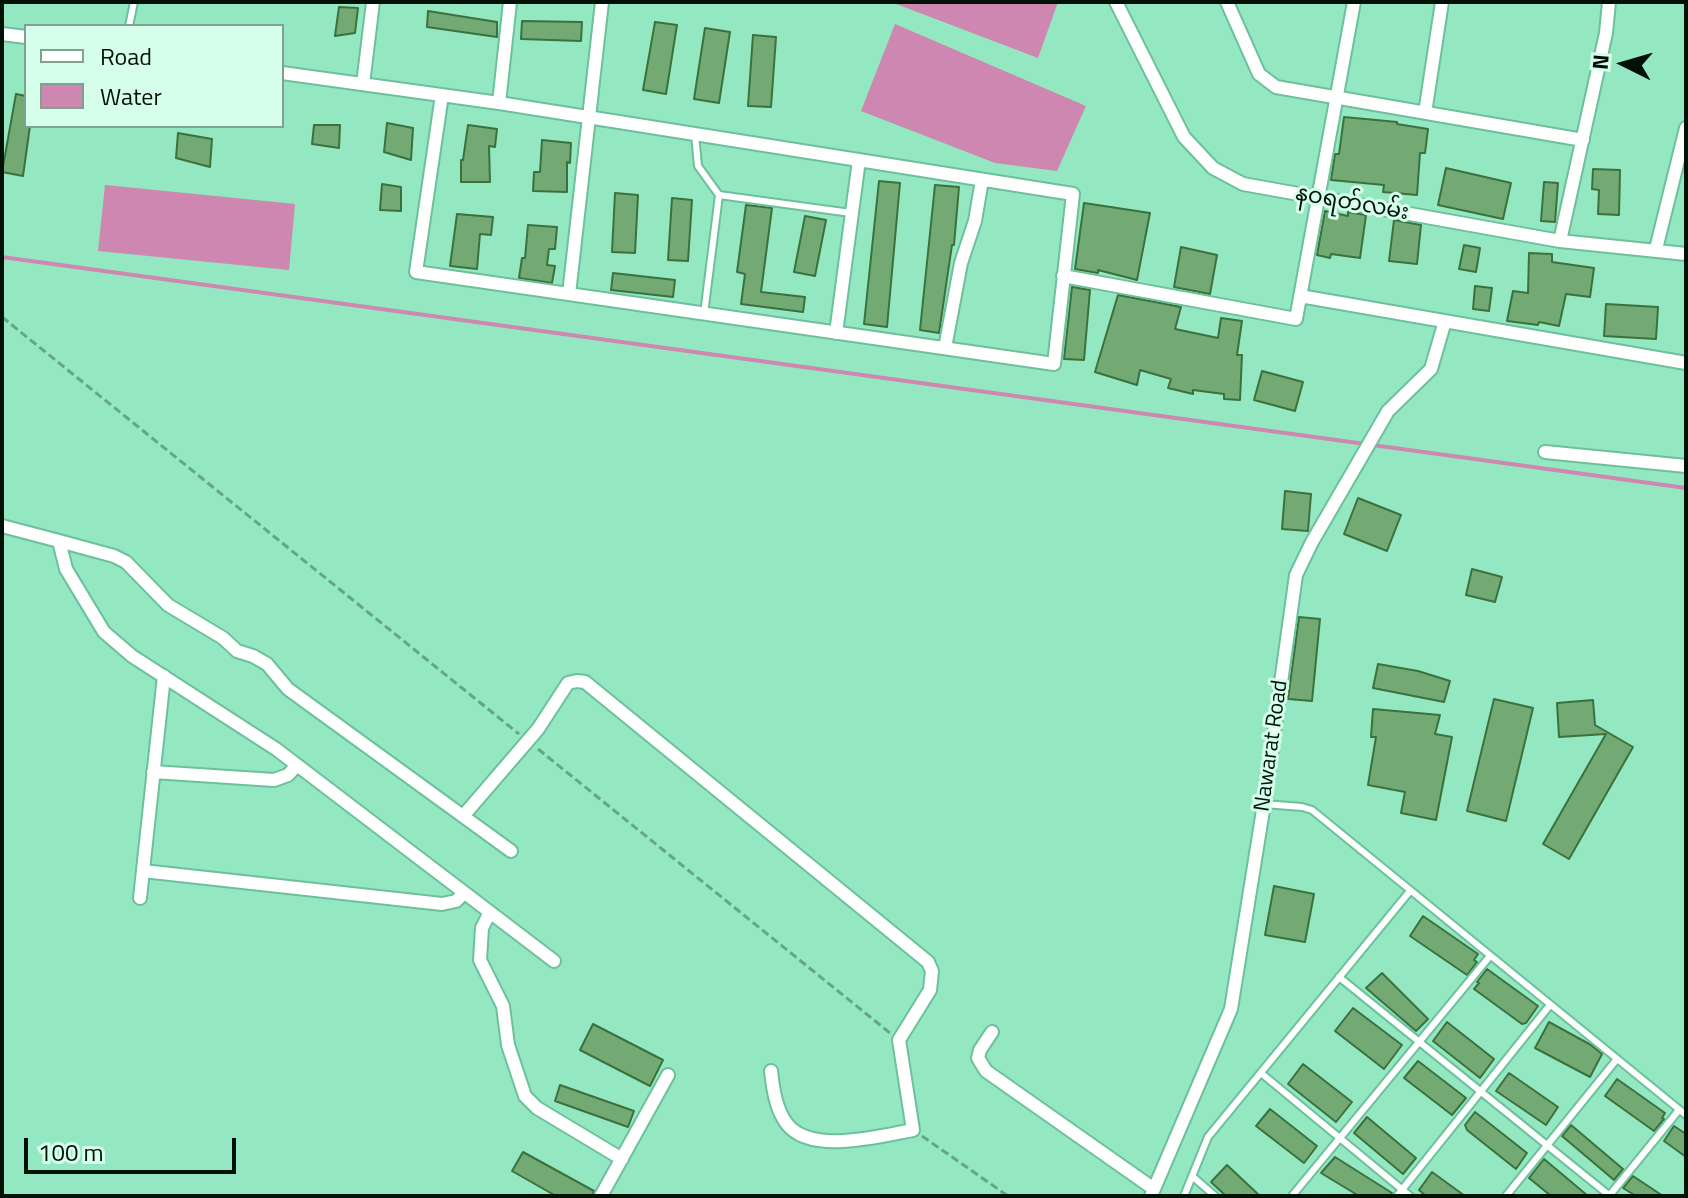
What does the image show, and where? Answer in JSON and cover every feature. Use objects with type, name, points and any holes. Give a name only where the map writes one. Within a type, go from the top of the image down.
[{"type":"street","points":[[363,84],[373,2]]},
{"type":"street","points":[[499,103],[510,2]]},
{"type":"street","points":[[569,294],[602,2]]},
{"type":"street","points":[[1227,2],[1259,74],[1276,87],[1583,140]]},
{"type":"street","points":[[1063,276],[1296,319],[1354,2]]},
{"type":"street","points":[[1425,113],[1442,2]]},
{"type":"street","points":[[1560,241],[1606,33],[1609,2]]},
{"type":"street","name":"နဝရတ်လမ်း","points":[[1120,3],[1184,137],[1213,168],[1243,184],[1560,241],[1686,254]]},
{"type":"street","points":[[2,34],[24,37]]},
{"type":"street","points":[[284,73],[363,84],[442,95],[499,103],[1073,194],[1054,364],[416,272],[442,95]]},
{"type":"street","points":[[1656,249],[1686,128]]},
{"type":"street","points":[[836,333],[859,160]]},
{"type":"street","points":[[945,348],[961,263],[975,221],[982,180]]},
{"type":"street","points":[[1300,296],[1686,363]]},
{"type":"street","name":"Nawarat Road","points":[[1153,1193],[1231,1009],[1296,575],[1388,411],[1431,369],[1445,321]]},
{"type":"street","points":[[1545,452],[1686,466]]},
{"type":"street","points":[[2,526],[114,556],[126,562],[168,605],[223,638],[237,651],[267,664],[288,689],[511,851]]},
{"type":"street","points":[[59,541],[66,569],[85,605],[104,632],[132,656],[229,717],[297,765],[554,961]]},
{"type":"street","points":[[140,898],[164,676]]},
{"type":"street","points":[[464,815],[528,741],[568,683],[585,682],[928,962],[932,971],[930,990],[899,1040],[913,1130],[838,1141],[813,1140],[797,1134],[779,1109],[771,1071]]},
{"type":"street","points":[[153,772],[274,780],[288,775],[297,765]]},
{"type":"street","points":[[143,871],[442,904],[456,901],[463,894]]},
{"type":"street","points":[[489,914],[482,928],[480,960],[503,1006],[508,1045],[525,1096],[537,1108],[622,1159]]},
{"type":"street","points":[[992,1032],[978,1058],[986,1071],[1153,1193]]},
{"type":"street","points":[[601,1196],[668,1075]]},
{"type":"lane","points":[[129,24],[134,2]]},
{"type":"lane","points":[[695,134],[698,166],[719,195],[704,314]]},
{"type":"lane","points":[[719,195],[852,213]]},
{"type":"lane","points":[[1264,804],[1312,810],[1686,1115]]},
{"type":"lane","points":[[1184,1196],[1208,1137],[1410,891]]},
{"type":"lane","points":[[1292,1196],[1490,956]]},
{"type":"lane","points":[[1339,977],[1609,1196],[1679,1110]]},
{"type":"lane","points":[[1400,1193],[1550,1005]]},
{"type":"lane","points":[[1506,1196],[1617,1059]]},
{"type":"lane","points":[[1261,1073],[1340,1138],[1400,1193],[1410,1196]]},
{"type":"lane","points":[[1192,1176],[1215,1196]]},
{"type":"path","points":[[2,317],[899,1040]]},
{"type":"path","points":[[913,1130],[1008,1196]]},
{"type":"water","points":[[891,2],[1058,2],[1038,58]]},
{"type":"water","points":[[895,24],[1086,106],[1057,171],[995,163],[861,111]]},
{"type":"water","points":[[105,185],[295,204],[289,270],[98,251]]},
{"type":"building","points":[[339,7],[358,8],[355,33],[335,36]]},
{"type":"building","points":[[428,11],[497,22],[497,37],[427,27]]},
{"type":"building","points":[[522,21],[582,22],[581,41],[521,39]]},
{"type":"building","points":[[655,22],[677,25],[666,94],[643,90]]},
{"type":"building","points":[[705,28],[730,32],[719,103],[694,99]]},
{"type":"building","points":[[753,35],[776,37],[771,107],[748,106]]},
{"type":"building","points":[[16,94],[24,96],[24,128],[30,128],[23,176],[2,172]]},
{"type":"building","points":[[1344,117],[1397,122],[1428,129],[1425,153],[1420,153],[1417,195],[1383,192],[1384,185],[1331,180],[1335,154],[1339,154]]},
{"type":"building","points":[[387,123],[413,128],[411,160],[384,152]]},
{"type":"building","points":[[314,125],[340,125],[339,148],[312,144]]},
{"type":"building","points":[[468,125],[497,129],[495,147],[489,146],[490,182],[461,182],[461,160]]},
{"type":"building","points":[[178,133],[212,139],[210,167],[176,158]]},
{"type":"building","points":[[542,140],[571,143],[570,163],[567,162],[567,192],[533,191],[534,172],[540,172]]},
{"type":"building","points":[[1446,168],[1511,183],[1503,219],[1438,205]]},
{"type":"building","points":[[1593,169],[1620,170],[1619,215],[1598,214],[1599,190],[1592,189]]},
{"type":"building","points":[[879,181],[900,183],[887,327],[864,324]]},
{"type":"building","points":[[1544,182],[1558,183],[1555,222],[1541,221]]},
{"type":"building","points":[[382,184],[401,187],[401,211],[380,210]]},
{"type":"building","points":[[935,185],[959,187],[954,245],[939,333],[920,330]]},
{"type":"building","points":[[615,193],[638,195],[635,253],[612,252]]},
{"type":"building","points":[[672,198],[692,200],[688,261],[668,260]]},
{"type":"building","points":[[1084,203],[1150,213],[1137,280],[1098,270],[1098,273],[1075,269]]},
{"type":"building","points":[[746,205],[772,208],[761,292],[805,297],[803,312],[741,304],[745,274],[737,272]]},
{"type":"building","points":[[1325,211],[1348,216],[1348,212],[1366,215],[1360,258],[1317,255]]},
{"type":"building","points":[[457,214],[493,217],[491,235],[480,234],[477,269],[450,266]]},
{"type":"building","points":[[805,216],[826,220],[815,276],[794,272]]},
{"type":"building","points":[[1394,220],[1421,225],[1417,264],[1389,261]]},
{"type":"building","points":[[528,225],[557,227],[555,249],[549,249],[547,265],[555,266],[552,283],[519,278],[522,258],[525,258]]},
{"type":"building","points":[[1464,245],[1480,248],[1476,272],[1459,269]]},
{"type":"building","points":[[1181,247],[1217,255],[1210,294],[1174,287]]},
{"type":"building","points":[[1529,253],[1552,254],[1552,262],[1594,268],[1590,297],[1566,294],[1559,326],[1507,321],[1513,291],[1528,293]]},
{"type":"building","points":[[613,273],[675,280],[673,297],[611,290]]},
{"type":"building","points":[[1475,286],[1492,288],[1489,311],[1473,309]]},
{"type":"building","points":[[1072,287],[1090,290],[1084,360],[1064,359]]},
{"type":"building","points":[[1118,295],[1181,307],[1175,329],[1218,338],[1221,318],[1242,321],[1237,355],[1242,355],[1240,400],[1224,399],[1224,394],[1193,390],[1193,394],[1168,388],[1171,379],[1140,370],[1137,385],[1095,372]]},
{"type":"building","points":[[1606,304],[1658,307],[1656,339],[1604,336]]},
{"type":"building","points":[[1262,371],[1303,382],[1295,411],[1254,400]]},
{"type":"building","points":[[1285,491],[1311,494],[1308,531],[1282,529]]},
{"type":"building","points":[[1358,498],[1401,515],[1387,551],[1344,534]]},
{"type":"building","points":[[1472,569],[1502,577],[1495,602],[1466,595]]},
{"type":"building","points":[[1299,617],[1320,619],[1312,701],[1288,699]]},
{"type":"building","points":[[1378,664],[1450,681],[1444,702],[1373,688]]},
{"type":"building","points":[[1494,699],[1533,708],[1506,821],[1467,811]]},
{"type":"building","points":[[1593,700],[1595,725],[1633,747],[1569,859],[1543,844],[1606,734],[1559,737],[1557,703]]},
{"type":"building","points":[[1373,709],[1440,715],[1435,734],[1452,737],[1436,820],[1401,813],[1405,792],[1368,785],[1376,737],[1371,737]]},
{"type":"building","points":[[1274,886],[1314,894],[1305,942],[1265,935]]},
{"type":"building","points":[[1423,916],[1478,954],[1474,960],[1477,962],[1467,975],[1410,936]]},
{"type":"building","points":[[1487,969],[1538,1006],[1526,1023],[1522,1024],[1474,989]]},
{"type":"building","points":[[1382,973],[1428,1019],[1416,1031],[1366,988]]},
{"type":"building","points":[[1353,1008],[1402,1045],[1384,1069],[1335,1031]]},
{"type":"building","points":[[1447,1022],[1494,1059],[1480,1078],[1433,1041]]},
{"type":"building","points":[[1549,1022],[1602,1054],[1590,1077],[1535,1048]]},
{"type":"building","points":[[593,1024],[663,1060],[650,1086],[580,1050]]},
{"type":"building","points":[[1418,1061],[1466,1098],[1452,1115],[1404,1078]]},
{"type":"building","points":[[1303,1064],[1352,1102],[1336,1122],[1288,1084]]},
{"type":"building","points":[[1509,1073],[1558,1107],[1546,1125],[1496,1091]]},
{"type":"building","points":[[1617,1079],[1665,1113],[1654,1131],[1605,1096]]},
{"type":"building","points":[[560,1085],[634,1111],[628,1127],[555,1101]]},
{"type":"building","points":[[1270,1109],[1317,1146],[1304,1163],[1256,1126]]},
{"type":"building","points":[[1475,1112],[1527,1153],[1516,1169],[1467,1130],[1465,1125]]},
{"type":"building","points":[[1367,1117],[1416,1158],[1403,1174],[1354,1133]]},
{"type":"building","points":[[1571,1125],[1623,1169],[1614,1180],[1562,1136]]},
{"type":"building","points":[[1674,1126],[1686,1134],[1686,1157],[1664,1141]]},
{"type":"building","points":[[523,1152],[594,1191],[592,1196],[556,1196],[512,1171]]},
{"type":"building","points":[[1335,1157],[1392,1193],[1391,1196],[1359,1196],[1321,1173]]},
{"type":"building","points":[[1544,1159],[1588,1196],[1551,1196],[1529,1178]]},
{"type":"building","points":[[1227,1165],[1260,1196],[1226,1196],[1211,1182]]},
{"type":"building","points":[[1432,1172],[1465,1196],[1426,1196],[1419,1190]]},
{"type":"building","points":[[1633,1176],[1663,1196],[1636,1196],[1623,1188]]},
{"type":"waterway","points":[[2,257],[1686,488]]}]
